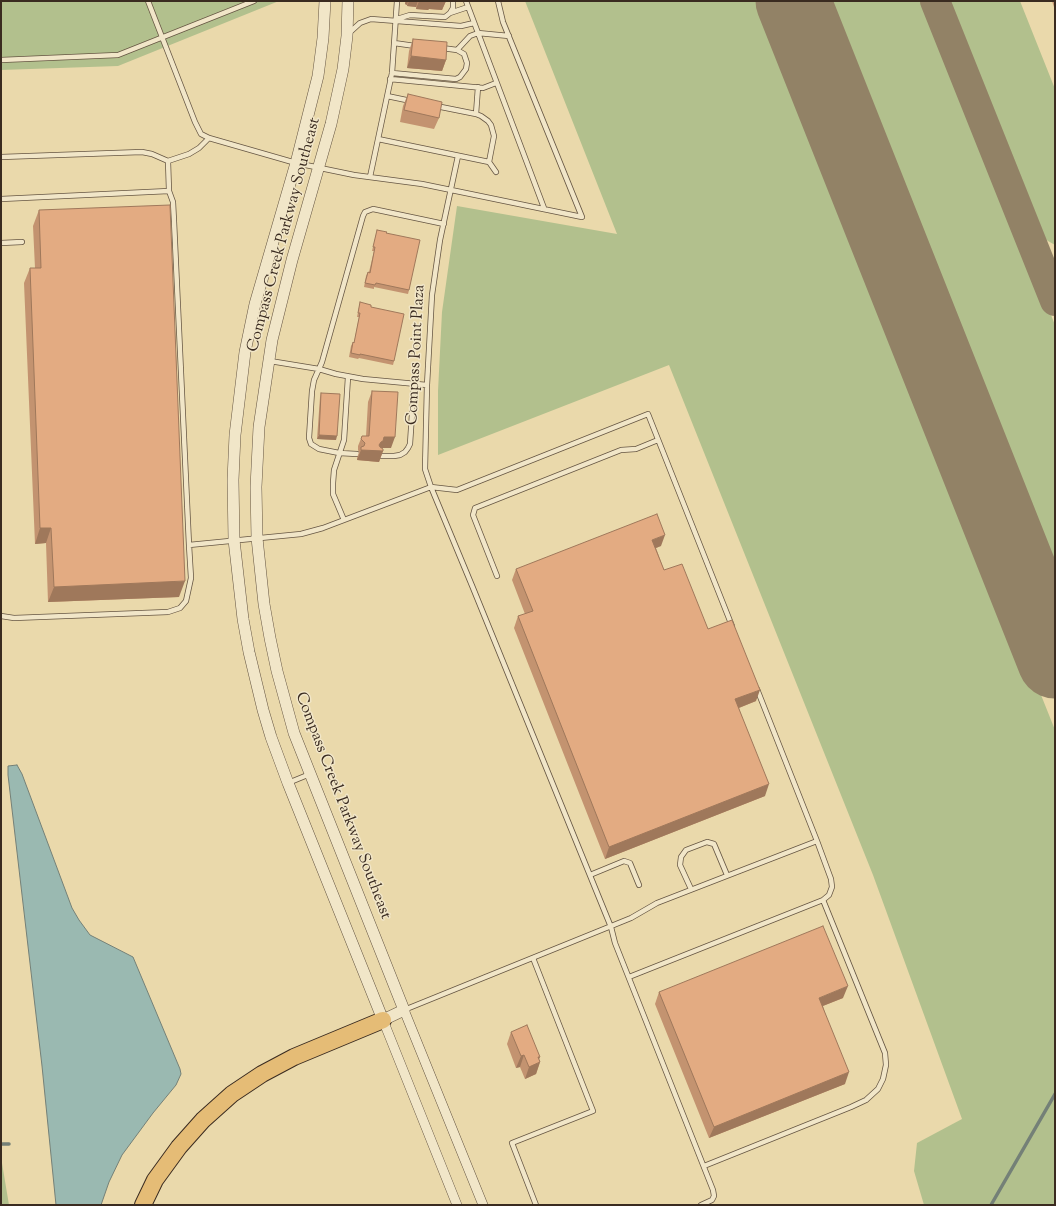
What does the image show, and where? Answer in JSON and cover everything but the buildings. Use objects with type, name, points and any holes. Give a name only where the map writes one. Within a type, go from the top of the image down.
[{"type":"highway","points":[[143,1205],[155,1180],[179,1147],[203,1120],[232,1094],[262,1074],[294,1057],[383,1020]]},
{"type":"street","name":"Compass Creek Parkway Southeast","points":[[325,1],[323,38],[318,76],[296,163],[256,304],[245,352],[235,435],[233,468],[234,540],[243,619],[249,652],[263,710],[288,783],[456,1205]]},
{"type":"street","name":"Compass Creek Parkway Southeast","points":[[348,1],[346,36],[341,76],[331,124],[281,301],[268,361],[259,427],[256,487],[257,538],[264,604],[277,671],[294,733],[483,1205]]},
{"type":"street","points":[[383,1020],[404,1010]]},
{"type":"lane","points":[[148,1],[195,122],[201,134],[209,138],[296,163],[319,168],[452,190],[582,217],[503,22],[498,1]]},
{"type":"lane","points":[[1,60],[118,55],[254,1]]},
{"type":"lane","points":[[370,177],[392,73],[397,1]]},
{"type":"lane","points":[[450,13],[453,8],[453,1]]},
{"type":"lane","points":[[466,1],[544,208]]},
{"type":"lane","points":[[396,20],[410,15],[445,17],[450,13],[468,7]]},
{"type":"lane","points":[[346,36],[355,27],[371,19],[461,26],[474,23]]},
{"type":"lane","points":[[457,50],[470,36],[478,33],[509,36]]},
{"type":"lane","points":[[394,44],[418,46]]},
{"type":"lane","points":[[392,73],[456,79],[464,74],[467,63],[464,54],[457,50],[433,47]]},
{"type":"lane","points":[[390,79],[483,88],[496,83]]},
{"type":"lane","points":[[476,114],[478,87]]},
{"type":"lane","points":[[387,96],[416,102]]},
{"type":"lane","points":[[430,104],[476,114],[488,121],[494,131],[489,162]]},
{"type":"lane","points":[[1,157],[142,152],[152,154],[168,161],[189,154],[199,148],[209,138]]},
{"type":"lane","points":[[378,138],[489,162],[496,172]]},
{"type":"lane","name":"Compass Point Plaza","points":[[458,156],[444,224],[432,296],[427,385],[425,469],[431,487],[590,875],[615,944],[704,1166],[714,1196],[708,1202],[701,1205]]},
{"type":"lane","points":[[1,616],[14,618],[168,612],[180,608],[186,601],[191,578],[173,202],[169,191],[168,161]]},
{"type":"lane","points":[[1,200],[169,191]]},
{"type":"lane","points":[[357,454],[339,454],[319,450],[311,444],[309,438],[314,380],[322,362],[361,220],[365,212],[373,209],[444,224]]},
{"type":"lane","points":[[1,243],[22,242]]},
{"type":"lane","points":[[268,361],[319,369],[348,377],[427,385]]},
{"type":"lane","points":[[344,520],[333,494],[332,483],[334,470],[344,440],[348,377]]},
{"type":"lane","points":[[379,456],[400,455],[405,452],[410,444],[414,384]]},
{"type":"lane","points":[[189,545],[301,534],[323,528],[431,487],[457,490],[648,414],[735,634]]},
{"type":"lane","points":[[497,576],[473,515],[475,508],[621,450],[636,449],[658,440]]},
{"type":"lane","points":[[628,977],[823,900],[829,895],[832,887],[831,879],[756,686]]},
{"type":"lane","points":[[288,783],[310,774]]},
{"type":"lane","points":[[404,1010],[610,927],[631,918],[657,903],[691,889],[817,840]]},
{"type":"lane","points":[[691,889],[680,865],[681,857],[686,850],[707,842],[714,844],[727,875]]},
{"type":"lane","points":[[590,875],[624,861],[630,863],[639,885]]},
{"type":"lane","points":[[704,1166],[851,1108],[866,1100],[878,1089],[883,1079],[886,1065],[885,1053],[823,900]]},
{"type":"lane","points":[[534,958],[593,1111],[512,1143],[536,1205]]},
{"type":"green space","points":[[1,1],[279,1],[118,66],[1,70]]},
{"type":"green space","points":[[525,1],[764,1],[1055,730],[1055,1205],[924,1205],[914,1171],[917,1143],[962,1119],[873,875],[669,365],[438,455],[438,391],[442,312],[457,206],[617,234]]},
{"type":"green space","points":[[819,1],[926,1],[1055,325],[1055,597]]},
{"type":"green space","points":[[945,1],[1020,1],[1055,89],[1055,245],[1039,234]]},
{"type":"green space","points":[[1,1157],[9,1205],[1,1205]]},
{"type":"water","points":[[17,765],[22,774],[72,908],[90,935],[133,957],[181,1074],[176,1085],[122,1155],[109,1182],[101,1205],[56,1205],[42,1066],[8,775],[8,766]]},
{"type":"waterway","points":[[991,1205],[1055,1094]]},
{"type":"waterway","points":[[1,1144],[9,1144]]},
{"type":"taxiway","points":[[935,1],[1055,301]]},
{"type":"runway","points":[[793,1],[1055,661]]}]
